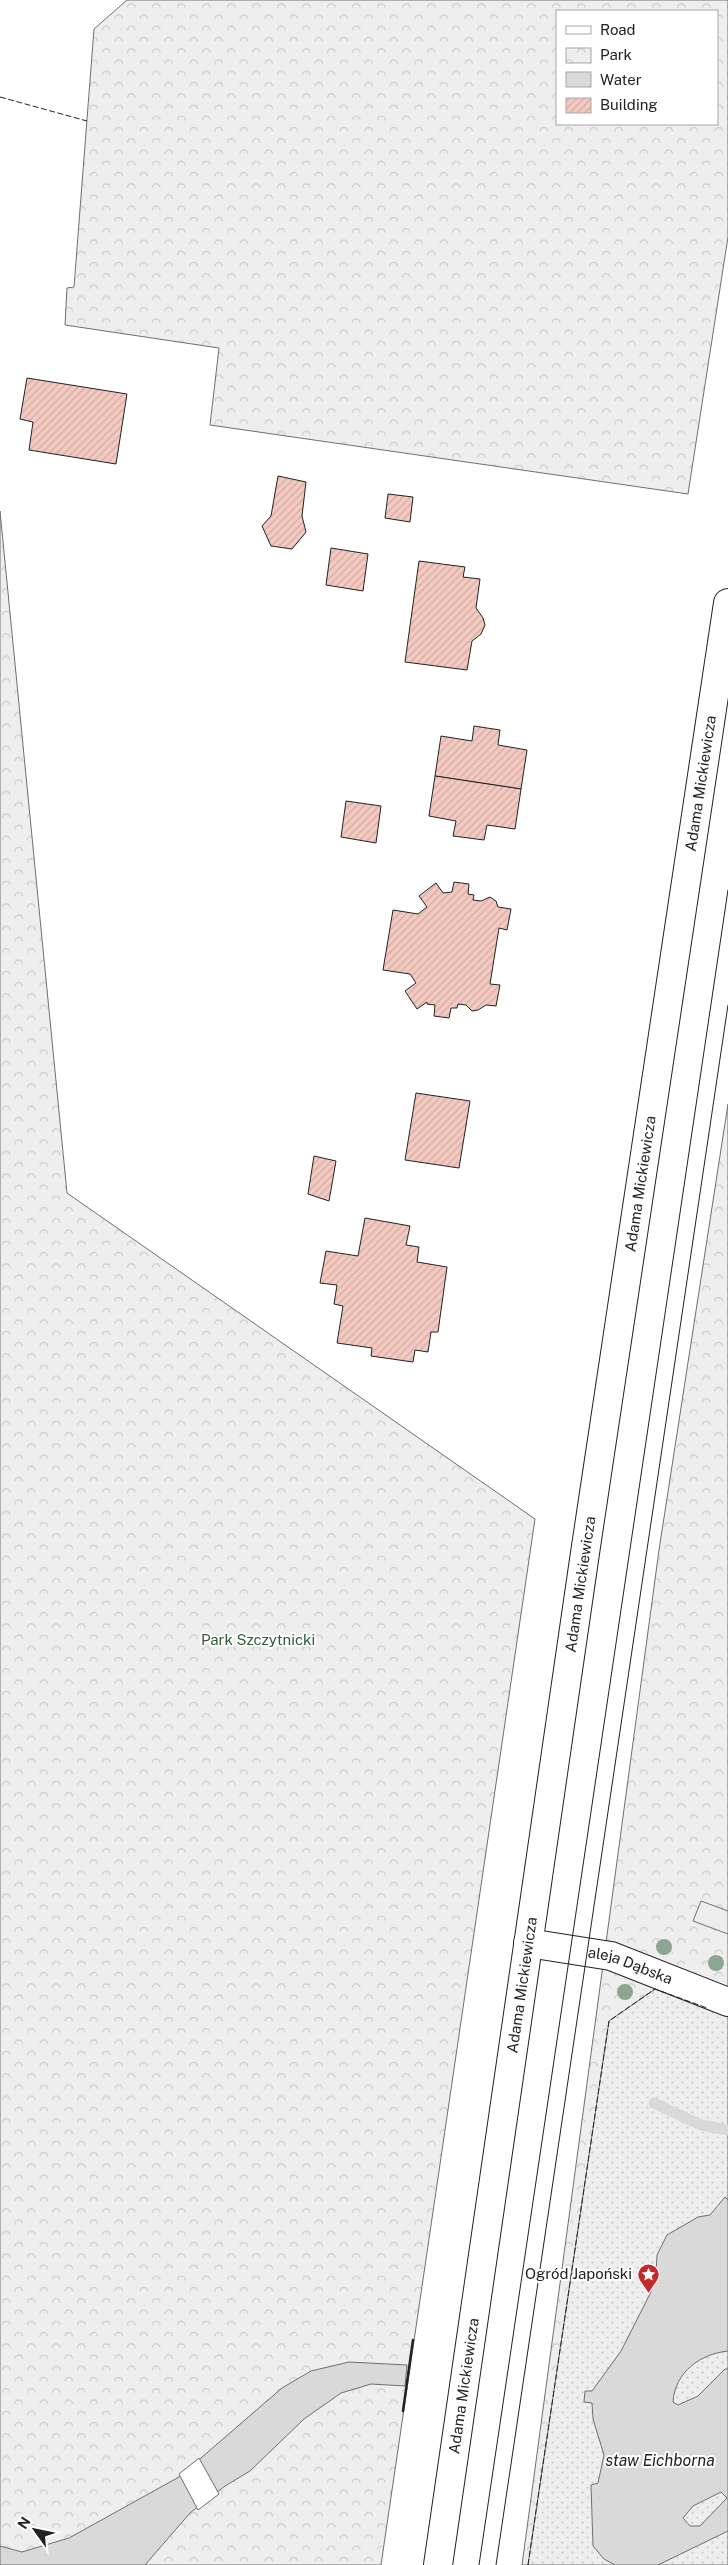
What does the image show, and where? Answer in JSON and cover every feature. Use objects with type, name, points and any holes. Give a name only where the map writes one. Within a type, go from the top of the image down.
[{"type":"main road","name":"Adama Mickiewicza","points":[[438,2565],[528,1943],[728,603]]},
{"type":"main road","name":"aleja Dąbska","points":[[528,1943],[611,1956],[728,2002]]},
{"type":"green space","points":[[127,0],[728,0],[728,237],[688,494],[210,425],[219,348],[65,325],[67,288],[74,287],[94,29]]},
{"type":"green space","name":"Park Szczytnicki","points":[[0,511],[67,1193],[535,1519],[381,2565],[0,2565]]},
{"type":"green space","points":[[728,1104],[728,2565],[522,2565],[659,1550]]},
{"type":"green space","name":"Ogród Japoński","points":[[655,1989],[728,2016],[728,2565],[528,2565],[609,2021]]},
{"type":"shaded area","points":[[701,1901],[728,1911],[728,1934],[693,1921]]},
{"type":"water","name":"staw Eichborna","points":[[725,2197],[728,2200],[728,2351],[708,2356],[691,2366],[678,2382],[673,2402],[678,2405],[698,2396],[725,2369],[728,2369],[728,2531],[658,2565],[615,2565],[604,2559],[593,2546],[591,2485],[598,2483],[604,2455],[593,2419],[592,2403],[584,2402],[585,2391],[592,2391],[621,2351],[650,2294],[656,2274],[657,2255],[667,2235],[698,2217],[710,2215]],"holes":[[[721,2492],[727,2498],[700,2526],[690,2526],[683,2518],[693,2506]]]},
{"type":"water","points":[[349,2362],[407,2365],[405,2386],[371,2384],[341,2393],[304,2419],[250,2471],[225,2486],[190,2513],[145,2565],[0,2565],[0,2546],[22,2552],[69,2538],[179,2477],[282,2388],[311,2371]]},
{"type":"pier","points":[[199,2458],[219,2494],[198,2510],[179,2474]]},
{"type":"building","points":[[27,378],[127,394],[116,464],[29,450],[33,422],[20,419]]},
{"type":"building","points":[[278,476],[306,482],[302,516],[306,532],[292,549],[271,546],[262,526],[271,516]]},
{"type":"building","points":[[388,494],[413,497],[410,522],[385,518]]},
{"type":"building","points":[[331,548],[368,554],[363,591],[326,585]]},
{"type":"building","points":[[419,561],[465,567],[463,577],[480,579],[476,608],[483,618],[485,625],[481,634],[472,641],[467,670],[405,662]]},
{"type":"building","points":[[474,726],[500,730],[498,745],[527,750],[521,789],[435,776],[441,736],[472,741]]},
{"type":"building","points":[[435,776],[521,789],[515,829],[487,825],[484,840],[453,836],[456,821],[429,816]]},
{"type":"building","points":[[346,801],[381,806],[376,843],[341,837]]},
{"type":"building","points":[[454,882],[469,884],[468,894],[474,895],[473,900],[481,901],[490,897],[496,901],[498,907],[511,909],[507,930],[499,928],[490,984],[500,985],[496,1006],[486,1005],[472,1011],[466,1005],[458,1004],[457,1008],[451,1008],[449,1018],[434,1016],[435,1005],[427,1004],[427,1002],[417,1009],[405,991],[416,983],[410,974],[383,970],[393,910],[418,914],[427,907],[419,896],[436,883],[443,893],[452,892]]},
{"type":"building","points":[[416,1093],[470,1101],[459,1168],[405,1160]]},
{"type":"building","points":[[314,1156],[336,1161],[329,1201],[308,1194]]},
{"type":"building","points":[[365,1218],[410,1226],[406,1245],[419,1247],[417,1262],[447,1267],[438,1332],[431,1332],[428,1352],[415,1350],[413,1362],[371,1356],[372,1348],[337,1343],[343,1306],[334,1304],[337,1285],[320,1283],[326,1251],[358,1256]]},
{"type":"waterway","points":[[654,2103],[701,2125],[728,2130]]},
{"type":"tram line","points":[[479,2565],[728,890]]},
{"type":"tram line","points":[[496,2565],[728,1005]]},
{"type":"fence","points":[[0,97],[87,121]]},
{"type":"fence","points":[[528,2565],[609,2021],[655,1989],[707,2008]]},
{"type":"wall","points":[[403,2411],[413,2340]]},
{"type":"place","name":"Ogród Japoński","points":[[648,2293]]}]
